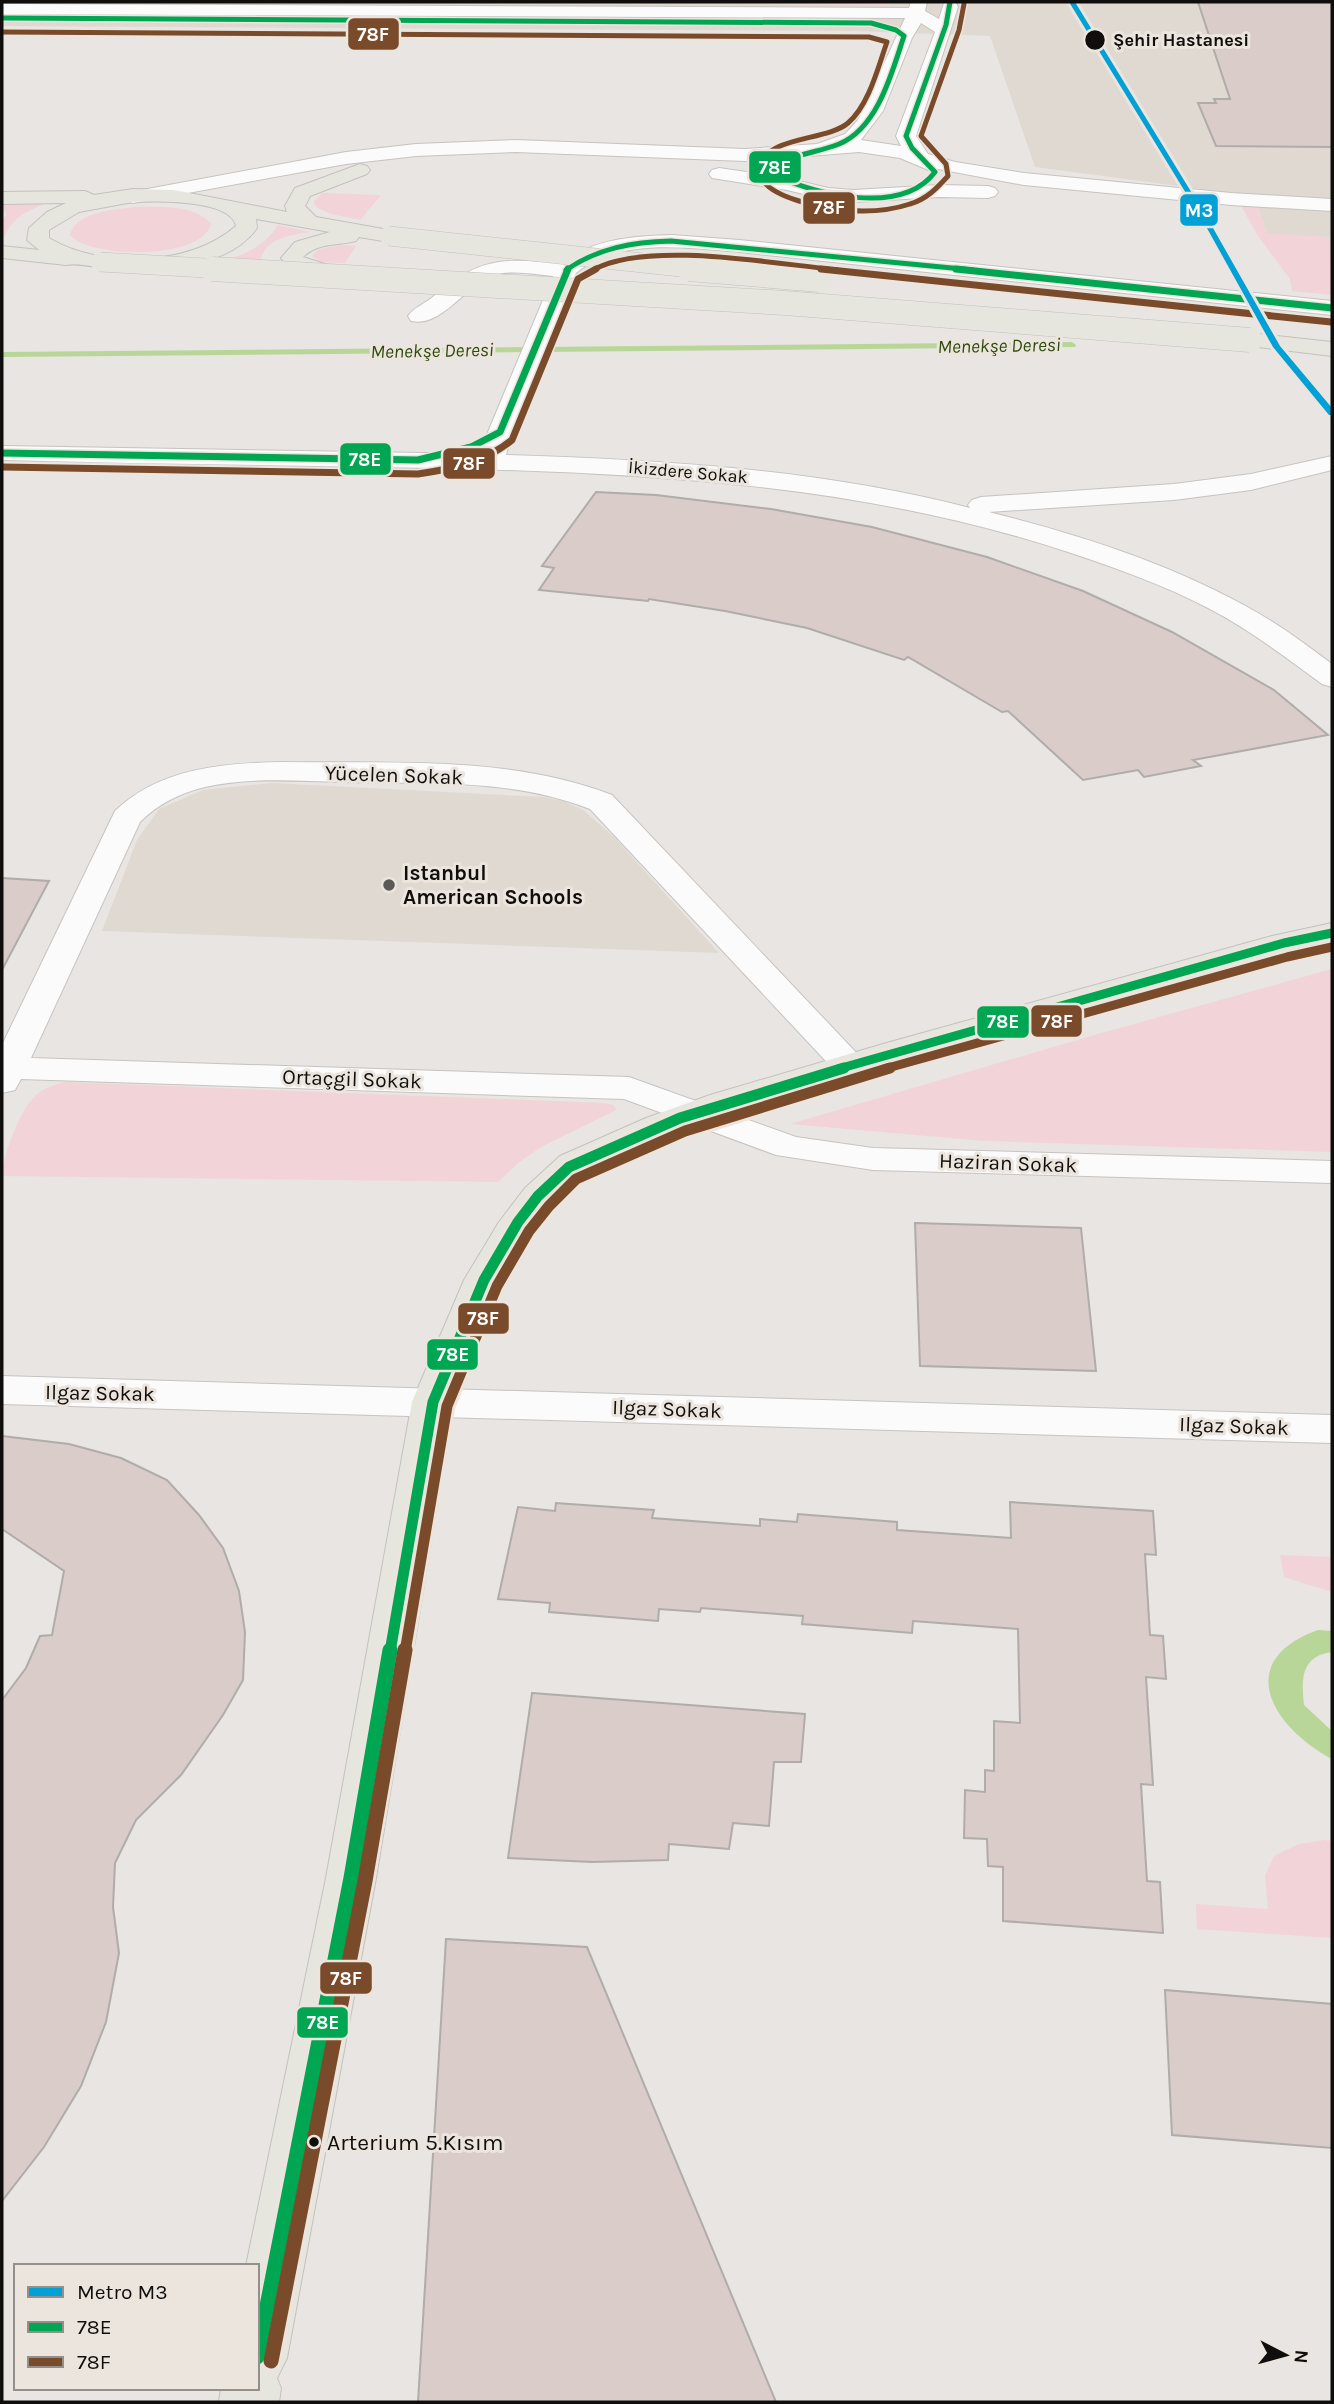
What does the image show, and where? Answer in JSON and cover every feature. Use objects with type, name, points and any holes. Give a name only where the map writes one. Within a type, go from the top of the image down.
[{"type":"main road","points":[[309,222],[298,213],[295,206],[302,192],[360,170]]},
{"type":"main road","points":[[133,197],[72,208],[51,218],[39,228],[38,240],[49,250],[70,258],[100,262],[165,261],[222,248],[239,238],[247,228],[245,218],[233,209]]},
{"type":"main road","points":[[2,198],[191,197],[233,209],[389,236],[1250,332],[1332,349]]},
{"type":"main road","points":[[342,277],[299,265],[292,258],[298,247],[319,240],[389,236]]},
{"type":"main road","points":[[2,252],[100,262],[1250,332],[1332,332]]},
{"type":"main road","points":[[259,2348],[351,1878],[433,1402],[459,1334],[501,1250],[526,1209],[563,1171],[631,1137],[692,1112],[849,1064],[1284,943],[1332,933]]},
{"type":"street","points":[[903,192],[921,186],[932,179],[935,172],[930,164],[918,157],[909,147],[906,136],[950,13],[950,2]]},
{"type":"street","points":[[2,18],[53,14],[918,8],[943,29]]},
{"type":"street","points":[[787,184],[776,176],[774,168],[781,160],[795,153],[846,141],[859,133],[886,87],[904,36],[910,30],[918,8]]},
{"type":"street","points":[[2,9],[53,14],[839,21],[884,26],[904,36]]},
{"type":"street","points":[[630,151],[749,146],[831,131],[867,119]]},
{"type":"street","points":[[133,197],[346,158],[416,150],[516,146],[745,155],[816,149],[881,148],[952,167],[1024,179],[1296,212],[1302,203],[1332,205]]},
{"type":"street","points":[[233,209],[296,183],[360,170],[444,163],[533,164],[733,175],[828,194],[1023,193],[1275,209],[1332,218]]},
{"type":"street","points":[[492,462],[545,317],[566,270],[592,252],[620,245],[698,242],[1332,308]]},
{"type":"street","points":[[419,316],[485,271],[501,267],[566,270]]},
{"type":"street","points":[[418,460],[467,450],[487,441],[503,426]]},
{"type":"street","points":[[503,426],[523,450],[577,464]]},
{"type":"street","name":"İkizdere Sokak","points":[[2,453],[577,464],[694,471],[771,480],[936,506],[1079,545],[1196,591],[1239,613],[1332,678]]},
{"type":"street","points":[[936,506],[1021,504],[1174,492],[1251,482],[1332,463]]},
{"type":"street","name":"Yücelen Sokak","points":[[5,1075],[125,818],[150,795],[186,782],[227,775],[303,772],[489,778],[580,792],[601,802],[849,1064]]},
{"type":"street","name":"Ortaçgil Sokak","points":[[5,1075],[629,1088],[692,1112]]},
{"type":"street","name":"Haziran Sokak","points":[[692,1112],[789,1147],[873,1159],[1332,1172]]},
{"type":"street","name":"Ilgaz Sokak","points":[[2,1391],[1332,1429]]},
{"type":"shaded area","points":[[2,2],[1332,2],[1332,283],[1267,233],[1254,196],[1035,167],[990,36],[855,31],[2,26]]},
{"type":"shaded area","points":[[655,2],[891,2],[889,6]]},
{"type":"shaded area","points":[[322,193],[381,195],[360,220],[331,214],[316,207],[314,202]]},
{"type":"shaded area","points":[[1234,193],[1254,196],[1267,233],[1330,237],[1332,295],[1292,291],[1290,279],[1258,236]]},
{"type":"shaded area","points":[[49,202],[19,217],[9,227],[2,243],[2,221],[6,215],[2,204]]},
{"type":"shaded area","points":[[135,207],[186,210],[211,224],[203,236],[188,244],[168,250],[145,252],[121,252],[100,248],[82,243],[70,235],[74,227],[88,216]]},
{"type":"shaded area","points":[[278,225],[310,232],[285,237],[271,244],[259,264],[220,262],[253,249]]},
{"type":"shaded area","points":[[342,245],[356,246],[345,263],[320,262],[312,256],[319,249]]},
{"type":"shaded area","name":"Istanbul American Schools","points":[[272,783],[544,797],[563,801],[583,810],[614,837],[719,953],[102,931],[137,840],[159,809],[203,790]]},
{"type":"shaded area","points":[[1332,969],[1332,1152],[985,1141],[790,1124],[1091,1036]]},
{"type":"shaded area","points":[[65,1082],[603,1103],[614,1105],[616,1110],[541,1147],[518,1163],[498,1182],[2,1176],[13,1133],[30,1102],[49,1087]]},
{"type":"shaded area","points":[[1280,1555],[1332,1557],[1332,1592],[1284,1577]]},
{"type":"shaded area","points":[[1318,1630],[1332,1631],[1332,1652],[1314,1658],[1305,1670],[1304,1705],[1332,1731],[1332,1759],[1292,1730],[1270,1694],[1269,1676],[1275,1659],[1291,1643]]},
{"type":"shaded area","points":[[1332,1841],[1332,1938],[1197,1929],[1196,1904],[1268,1909],[1265,1876],[1274,1856],[1299,1844]]},
{"type":"building","points":[[1198,2],[1332,2],[1332,147],[1216,146],[1198,103],[1216,103],[1214,99],[1230,99]]},
{"type":"building","points":[[596,492],[656,495],[771,509],[872,527],[987,557],[1083,591],[1172,632],[1274,690],[1328,735],[1193,760],[1201,766],[1144,777],[1138,770],[1083,780],[1008,711],[1002,712],[908,657],[904,660],[807,628],[725,611],[649,599],[539,590],[554,568],[542,566]]},
{"type":"building","points":[[2,878],[49,881],[2,970]]},
{"type":"building","points":[[915,1223],[1081,1228],[1096,1371],[920,1366]]},
{"type":"building","points":[[2,1436],[69,1444],[121,1458],[167,1480],[199,1515],[223,1548],[239,1591],[245,1632],[243,1680],[223,1715],[181,1775],[136,1820],[115,1863],[113,1907],[119,1953],[106,2022],[81,2086],[44,2147],[2,2201],[2,1700],[26,1668],[40,1636],[52,1635],[64,1571],[2,1529]]},
{"type":"building","points":[[1010,1502],[1153,1511],[1156,1555],[1145,1554],[1150,1635],[1163,1636],[1166,1679],[1146,1677],[1153,1785],[1141,1784],[1147,1881],[1160,1882],[1163,1933],[1003,1921],[1003,1867],[988,1866],[987,1839],[964,1838],[965,1790],[985,1792],[985,1770],[994,1771],[994,1721],[1020,1723],[1018,1629],[913,1621],[912,1633],[802,1624],[803,1616],[701,1608],[700,1612],[659,1609],[658,1621],[549,1612],[550,1603],[498,1599],[518,1507],[555,1511],[556,1503],[654,1510],[652,1518],[760,1526],[760,1519],[797,1522],[798,1514],[897,1522],[897,1530],[1011,1538]]},
{"type":"building","points":[[532,1693],[805,1714],[801,1762],[774,1762],[769,1826],[733,1823],[729,1849],[669,1844],[668,1860],[592,1862],[508,1858]]},
{"type":"building","points":[[446,1939],[587,1947],[776,2402],[418,2402]]},
{"type":"building","points":[[1165,1990],[1332,2004],[1332,2148],[1172,2135]]},
{"type":"waterway","name":"Menekşe Deresi","points":[[2,355],[1072,345]]},
{"type":"metro line","name":"M3","points":[[1072,2],[1206,221],[1277,347],[1332,413]]},
{"type":"transit line","name":"78E","points":[[2,18],[871,23],[896,30],[904,36],[888,81],[872,113],[862,127],[839,144],[797,155],[774,168],[776,176],[791,183],[829,193],[871,198],[909,192],[925,183],[935,172],[912,148],[906,136],[946,25],[950,2]]},
{"type":"transit line","name":"78F","points":[[2,32],[869,37],[887,42],[870,86],[852,119],[836,130],[772,150],[762,159],[759,170],[766,186],[785,196],[808,204],[862,211],[889,209],[913,203],[934,193],[948,176],[946,164],[921,136],[959,30],[964,4]]},
{"type":"transit line","name":"78E","points":[[2,453],[418,460],[471,447],[500,432],[566,270],[585,258],[627,244],[671,241],[739,246],[1332,308]]},
{"type":"transit line","name":"78F","points":[[2,467],[418,474],[480,460],[512,440],[578,279],[606,263],[626,258],[672,256],[738,260],[1331,322]]},
{"type":"transit line","name":"78E","points":[[259,2347],[351,1878],[433,1402],[484,1280],[518,1222],[538,1196],[569,1167],[680,1118],[895,1052],[1284,943],[1332,933]]},
{"type":"transit line","name":"78F","points":[[271,2361],[365,1881],[447,1406],[497,1286],[529,1231],[576,1179],[685,1131],[899,1065],[1287,957],[1332,947]]},
{"type":"place","name":"Şehir Hastanesi","points":[[1095,40]]},
{"type":"place","name":"Istanbul American Schools","points":[[389,885]]},
{"type":"place","name":"Arterium 5.Kısım","points":[[314,2142]]}]
